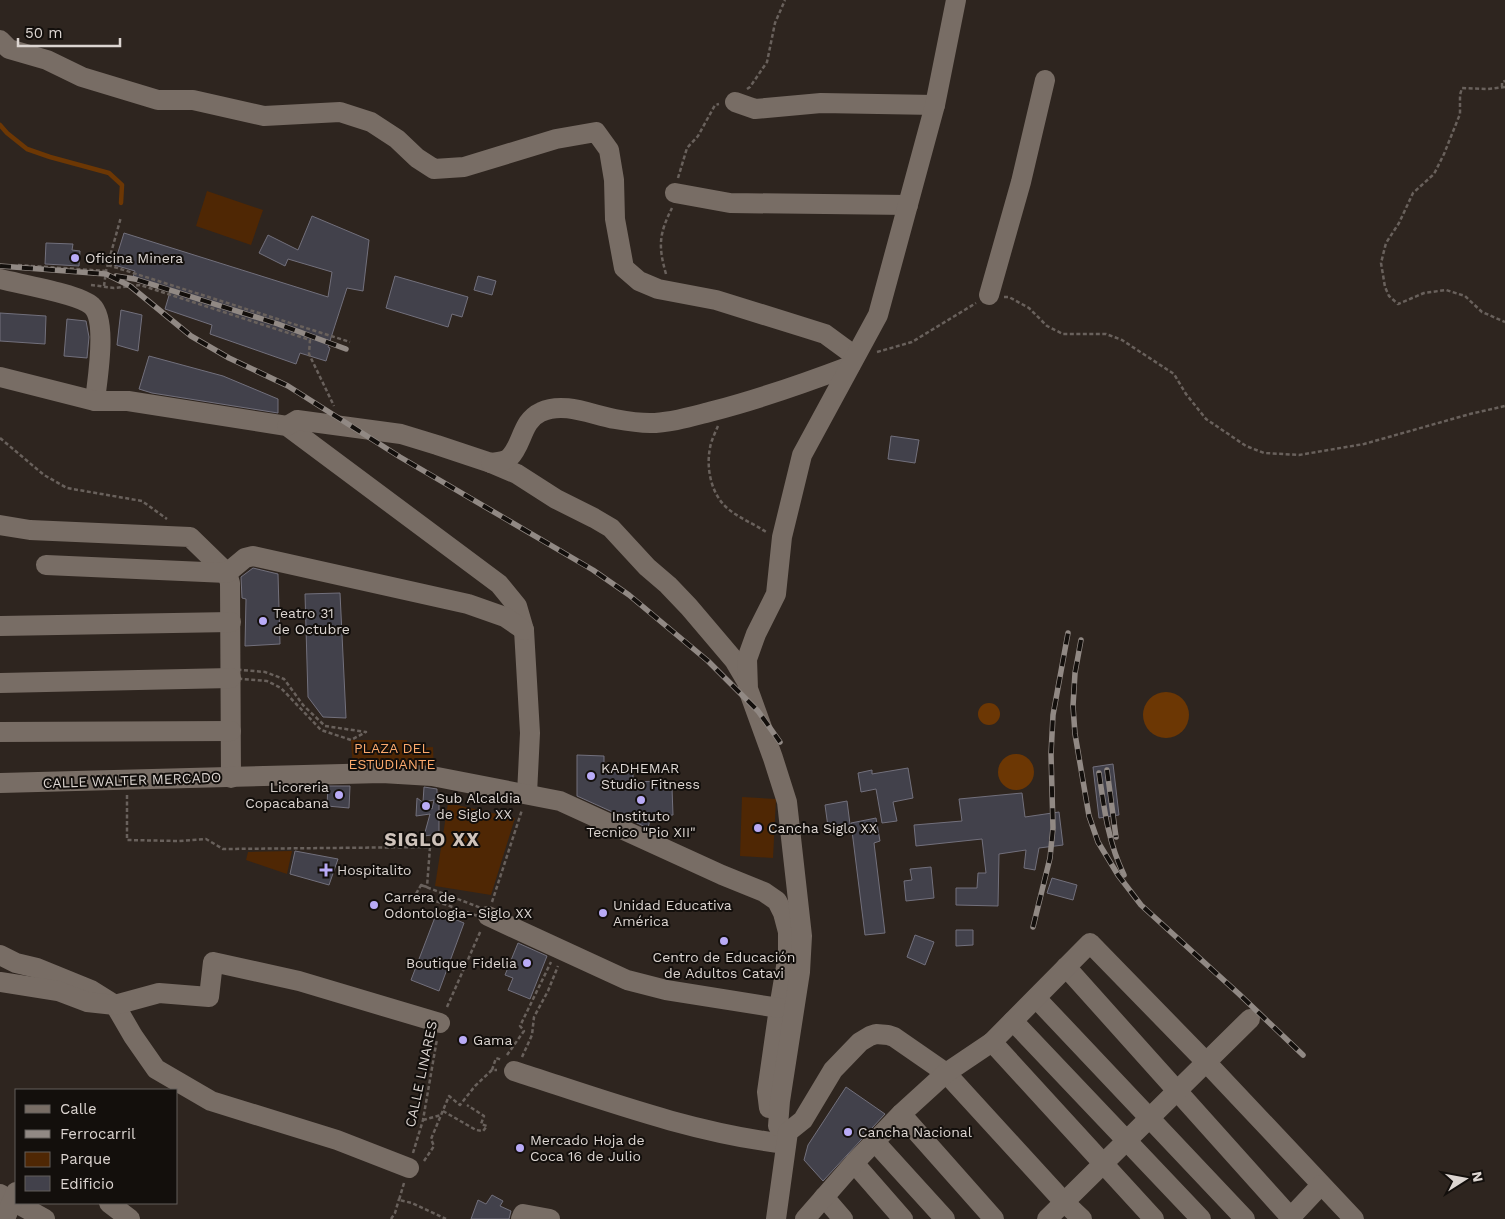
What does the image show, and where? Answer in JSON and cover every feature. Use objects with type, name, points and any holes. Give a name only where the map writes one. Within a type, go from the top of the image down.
[{"type":"street","points":[[776,1219],[784,1134],[780,1101],[800,972],[802,936],[787,802],[753,706],[748,683],[747,658],[756,634],[776,594],[782,538],[802,455],[878,316],[935,105],[956,0]]},
{"type":"street","points":[[0,40],[9,49],[47,60],[82,77],[158,100],[193,100],[264,116],[340,112],[371,122],[397,139],[417,158],[434,169],[464,167],[556,139],[596,132],[609,150],[614,180],[615,219],[624,268],[639,281],[668,291],[716,300],[825,334],[853,361]]},
{"type":"street","points":[[989,295],[1021,182],[1045,80]]},
{"type":"street","points":[[735,102],[755,109],[821,103],[935,105]]},
{"type":"street","points":[[675,193],[730,203],[908,205]]},
{"type":"street","points":[[0,280],[75,297],[92,306],[100,321],[100,359],[95,401]]},
{"type":"street","points":[[491,463],[501,462],[509,458],[525,426],[540,412],[557,409],[580,410],[616,420],[650,423],[685,418],[779,392],[853,361]]},
{"type":"street","points":[[0,377],[95,401],[128,401],[287,426],[499,584],[517,606],[524,630],[530,733],[527,794]]},
{"type":"street","points":[[287,426],[297,420],[401,434],[491,463],[517,474],[556,499],[611,528],[709,629],[734,660],[748,683]]},
{"type":"street","points":[[0,525],[30,530],[190,536],[227,573],[230,583],[231,622],[231,778]]},
{"type":"street","points":[[46,565],[227,573],[245,558],[253,556],[468,604],[505,617],[524,630]]},
{"type":"street","points":[[0,626],[231,622]]},
{"type":"street","points":[[0,683],[231,673]]},
{"type":"street","points":[[0,732],[232,731]]},
{"type":"street","name":"CALLE WALTER MERCADO","points":[[0,783],[382,773],[432,776],[560,801],[722,875],[764,892],[777,901],[783,913],[788,932],[788,955],[767,1092],[771,1119],[784,1134]]},
{"type":"street","points":[[488,916],[627,980],[666,990],[779,1008]]},
{"type":"street","points":[[805,1219],[854,1163],[901,1114],[941,1077],[992,1042],[1090,943],[1206,1062],[1354,1219]]},
{"type":"street","points":[[0,955],[16,963],[37,968],[91,990],[115,1005],[133,1036],[156,1069],[211,1101],[337,1140],[408,1172]]},
{"type":"street","points":[[0,982],[58,991],[87,1002],[115,1005],[159,993],[209,997],[213,962],[299,981],[440,1023]]},
{"type":"street","points":[[1066,967],[1290,1218],[1321,1186]]},
{"type":"street","points":[[1036,998],[1246,1219]]},
{"type":"street","points":[[1057,1213],[1103,1164],[1250,1019]]},
{"type":"street","points":[[1013,1021],[1201,1219]]},
{"type":"street","points":[[514,1071],[678,1124],[756,1140],[784,1134],[803,1120],[833,1070],[864,1038],[876,1034],[888,1035],[907,1046],[941,1077],[1057,1213],[1082,1219]]},
{"type":"street","points":[[992,1042],[1154,1219]]},
{"type":"street","points":[[901,1114],[994,1219]]},
{"type":"street","points":[[875,1142],[945,1219]]},
{"type":"street","points":[[854,1163],[904,1219]]},
{"type":"street","points":[[824,1197],[844,1219]]},
{"type":"street","points":[[8,1202],[45,1219]]},
{"type":"street","points":[[110,1204],[130,1219]]},
{"type":"street","points":[[522,1216],[550,1219]]},
{"type":"path","points":[[668,291],[668,278],[663,262],[661,232],[672,208],[677,180],[687,148],[698,136],[715,105],[735,102],[739,93],[750,87],[767,62],[775,23],[785,0]]},
{"type":"path","points":[[1505,81],[1502,82],[1504,87],[1488,89],[1462,88],[1460,114],[1444,154],[1434,174],[1413,193],[1399,223],[1386,243],[1381,263],[1388,296],[1398,304],[1424,293],[1446,290],[1465,296],[1482,312],[1505,322]]},
{"type":"path","points":[[104,287],[106,271],[122,217]]},
{"type":"path","points":[[18,265],[106,271]]},
{"type":"path","points":[[108,265],[350,342]]},
{"type":"path","points":[[98,286],[114,288],[140,285],[310,340],[309,354],[334,406]]},
{"type":"path","points":[[853,361],[912,342],[989,295],[1009,297],[1029,308],[1047,326],[1063,334],[1106,334],[1122,340],[1174,374],[1186,394],[1206,419],[1246,446],[1264,453],[1299,455],[1364,444],[1505,406]]},
{"type":"path","points":[[731,406],[719,422],[710,448],[711,480],[717,496],[726,507],[744,520],[766,531],[780,553]]},
{"type":"path","points":[[0,438],[44,475],[67,488],[142,501],[168,519]]},
{"type":"path","points":[[265,672],[284,679],[304,705],[325,726],[366,732],[351,740],[321,730],[281,688],[267,681],[231,673],[265,672]]},
{"type":"path","points":[[127,779],[127,840],[179,841],[206,839],[223,849],[430,847],[427,887]]},
{"type":"path","name":"CALLE LINARES","points":[[399,1200],[423,1120],[440,1023],[488,916],[527,794]]},
{"type":"path","points":[[421,885],[488,916],[416,894],[421,885]]},
{"type":"path","points":[[408,1172],[416,1170],[434,1146],[431,1139],[449,1096],[460,1105],[475,1086],[492,1070],[496,1058],[504,1060],[524,1031],[520,1026],[550,963],[562,950]]},
{"type":"path","points":[[492,1070],[514,1071],[532,1035],[534,1017],[556,974],[562,950]]},
{"type":"path","points":[[443,1110],[476,1130],[483,1131],[487,1126],[481,1124],[484,1116],[467,1105]]},
{"type":"path","points":[[423,1120],[441,1115]]},
{"type":"path","points":[[391,1219],[399,1200],[412,1203],[446,1219]]},
{"type":"green space","points":[[207,191],[263,210],[251,245],[196,226]]},
{"type":"green space","name":"PLAZA DEL ESTUDIANTE","points":[[351,740],[407,740],[408,749],[433,747],[434,773],[353,770]]},
{"type":"green space","name":"Cancha Siglo XX","points":[[742,797],[776,799],[773,858],[740,856]]},
{"type":"green space","points":[[448,803],[515,818],[491,895],[435,886]]},
{"type":"green space","points":[[292,851],[287,874],[246,860],[248,852]]},
{"type":"shaded area","points":[[1161,692],[1171,692],[1185,702],[1189,715],[1185,728],[1179,734],[1171,738],[1161,738],[1147,728],[1143,720],[1143,710],[1153,696]]},
{"type":"shaded area","points":[[989,703],[997,706],[1000,714],[997,722],[989,725],[981,722],[978,714],[981,706]]},
{"type":"shaded area","points":[[1016,754],[1029,759],[1034,772],[1029,785],[1016,790],[1003,785],[998,772],[1003,759]]},
{"type":"building","points":[[312,216],[369,240],[363,291],[347,288],[328,347],[330,348],[326,361],[300,353],[296,364],[210,334],[212,325],[165,309],[170,292],[132,280],[135,271],[114,265],[124,233],[328,297],[332,272],[288,259],[285,266],[259,253],[268,235],[298,250]]},
{"type":"building","points":[[46,243],[73,244],[72,250],[80,251],[79,266],[45,264]]},
{"type":"building","points":[[395,276],[468,297],[462,317],[452,314],[448,327],[386,308]]},
{"type":"building","points":[[478,276],[496,281],[492,295],[474,290]]},
{"type":"building","points":[[121,310],[142,315],[138,351],[117,345]]},
{"type":"building","points":[[0,313],[46,316],[45,344],[0,341]]},
{"type":"building","points":[[67,319],[86,321],[89,337],[87,358],[64,356]]},
{"type":"building","points":[[149,356],[223,376],[278,399],[278,413],[152,393],[139,389]]},
{"type":"building","points":[[891,436],[919,440],[915,463],[888,459]]},
{"type":"building","name":"Teatro 31 de Octubre","points":[[253,568],[278,574],[280,644],[245,646],[246,599],[242,598],[241,577]]},
{"type":"building","points":[[340,593],[346,718],[323,717],[308,697],[305,594]]},
{"type":"building","points":[[577,755],[604,756],[604,771],[633,770],[633,782],[660,781],[660,789],[672,788],[673,815],[651,816],[648,828],[577,796]]},
{"type":"building","points":[[1113,764],[1119,815],[1099,818],[1093,767]]},
{"type":"building","points":[[908,768],[913,798],[893,802],[897,821],[882,823],[876,789],[861,792],[858,773],[872,770],[872,774]]},
{"type":"building","name":"Licoreria Copacabana","points":[[328,786],[350,786],[349,808],[327,806]]},
{"type":"building","name":"Sub Alcaldia de Siglo XX","points":[[424,787],[437,789],[437,793],[439,793],[439,834],[424,836],[430,814],[416,816],[417,798],[432,809],[434,800],[423,802]]},
{"type":"building","points":[[1022,793],[1025,817],[1059,812],[1063,845],[1039,848],[1035,870],[1024,868],[1026,850],[999,854],[998,906],[956,905],[956,888],[977,888],[978,873],[986,873],[982,839],[916,846],[914,825],[962,821],[959,799]]},
{"type":"building","points":[[847,801],[851,832],[829,834],[825,805]]},
{"type":"building","points":[[876,818],[880,841],[874,843],[885,933],[865,935],[851,823]]},
{"type":"building","points":[[295,851],[338,859],[329,885],[290,874]]},
{"type":"building","points":[[931,867],[934,898],[906,901],[904,881],[912,880],[910,869]]},
{"type":"building","points":[[1052,878],[1077,885],[1073,900],[1047,893]]},
{"type":"building","points":[[437,912],[464,923],[439,991],[411,980]]},
{"type":"building","points":[[956,930],[973,930],[973,945],[956,946]]},
{"type":"building","points":[[915,935],[934,942],[925,965],[907,957]]},
{"type":"building","points":[[518,943],[547,956],[530,999],[508,990],[513,978],[505,975]]},
{"type":"building","name":"Cancha Nacional","points":[[846,1087],[885,1114],[823,1181],[804,1160],[808,1145]]},
{"type":"building","points":[[492,1195],[503,1201],[500,1206],[511,1211],[509,1219],[471,1219],[478,1200],[486,1204]]},
{"type":"waterway","points":[[0,125],[27,149],[109,173],[122,185],[121,203]]},
{"type":"railway","points":[[0,266],[106,274],[130,286],[191,336],[229,358],[288,386],[400,457],[593,570],[629,595],[708,661],[758,711],[780,742]]},
{"type":"railway","points":[[116,276],[135,279],[278,324],[346,349]]},
{"type":"railway","points":[[1033,927],[1050,858],[1053,828],[1051,754],[1053,715],[1068,633]]},
{"type":"railway","points":[[1081,640],[1075,673],[1073,706],[1075,734],[1089,816],[1098,842],[1118,875],[1141,905],[1303,1055]]},
{"type":"railway","points":[[1107,770],[1116,837]]},
{"type":"railway","points":[[1099,773],[1110,837],[1124,875]]},
{"type":"place","name":"Oficina Minera","points":[[75,258]]},
{"type":"place","name":"Teatro 31 de Octubre","points":[[263,621]]},
{"type":"place","name":"KADHEMAR Studio Fitness","points":[[591,776]]},
{"type":"place","name":"Licoreria Copacabana","points":[[339,795]]},
{"type":"place","name":"Instituto Tecnico \"Pio XII\"","points":[[641,800]]},
{"type":"place","name":"Sub Alcaldia de Siglo XX","points":[[426,806]]},
{"type":"place","name":"Cancha Siglo XX","points":[[758,828]]},
{"type":"place","name":"Hospitalito","points":[[326,870]]},
{"type":"place","name":"Carrera de Odontologia- Siglo XX","points":[[374,905]]},
{"type":"place","name":"Unidad Educativa América","points":[[603,913]]},
{"type":"place","name":"Centro de Educación de Adultos Catavi","points":[[724,941]]},
{"type":"place","name":"Boutique Fidelia","points":[[527,963]]},
{"type":"place","name":"Gama","points":[[463,1040]]},
{"type":"place","name":"Cancha Nacional","points":[[848,1132]]},
{"type":"place","name":"Mercado Hoja de Coca 16 de Julio","points":[[520,1148]]},
{"type":"district","name":"SIGLO XX","points":[[432,839]]}]
